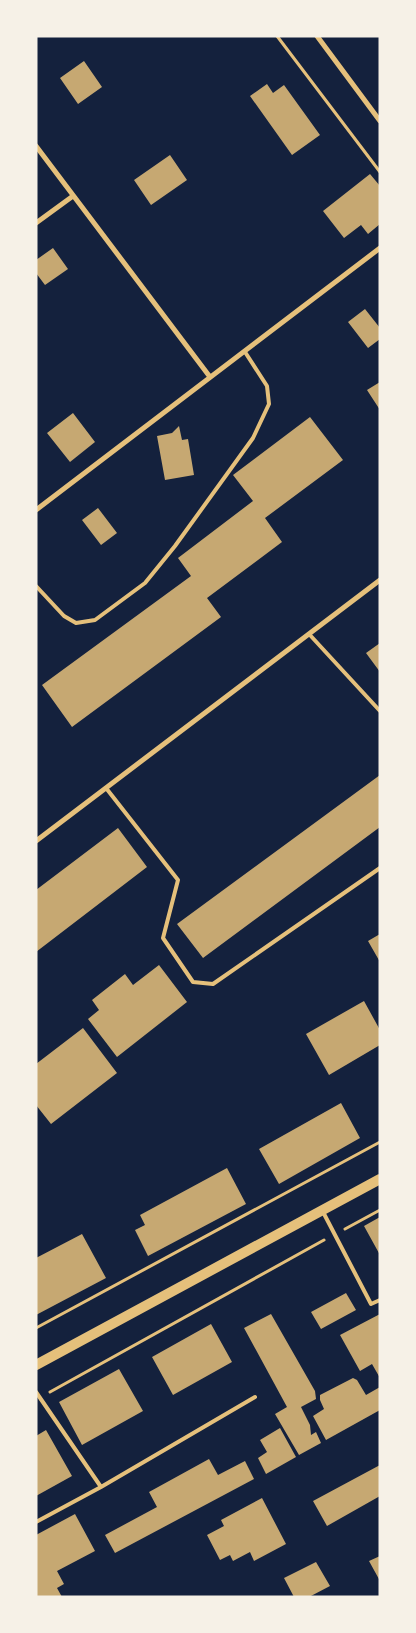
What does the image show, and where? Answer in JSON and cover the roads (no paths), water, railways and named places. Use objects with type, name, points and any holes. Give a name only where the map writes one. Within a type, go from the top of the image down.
[{"type":"main road","points":[[36,1365],[380,1179]]},
{"type":"street","points":[[316,36],[380,121]]},
{"type":"street","points":[[36,146],[210,377]]},
{"type":"street","points":[[36,223],[73,196]]},
{"type":"street","points":[[36,510],[380,248]]},
{"type":"street","points":[[36,841],[380,580]]},
{"type":"lane","points":[[36,586],[64,616],[76,623],[95,620],[145,583],[175,546],[252,438],[269,404],[267,386],[245,352]]},
{"type":"lane","points":[[308,634],[380,711]]},
{"type":"lane","points":[[106,788],[178,880],[163,938],[193,982],[213,984],[380,868]]},
{"type":"lane","points":[[322,1210],[371,1304],[380,1300]]},
{"type":"lane","points":[[36,1392],[101,1487]]},
{"type":"lane","points":[[36,1522],[101,1487],[255,1397]]}]
